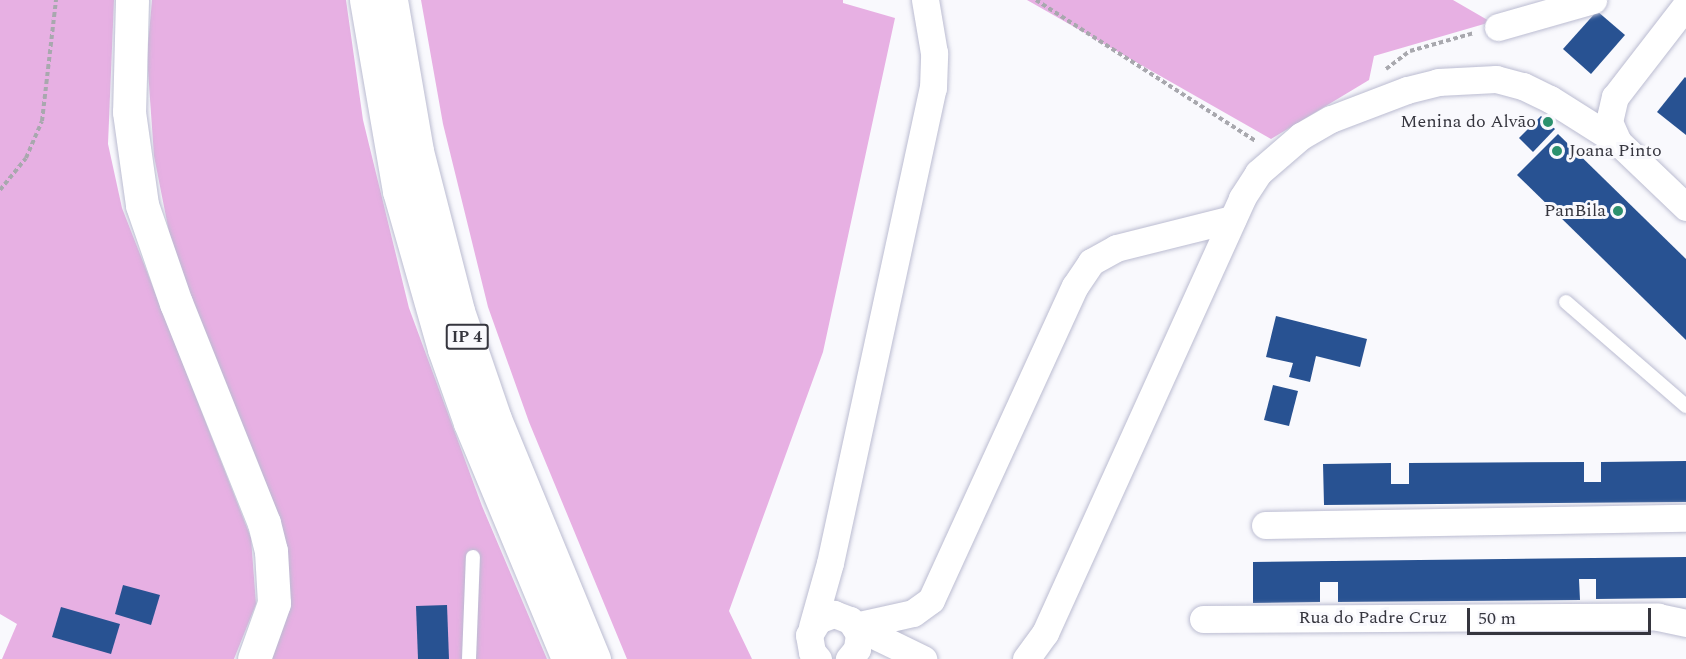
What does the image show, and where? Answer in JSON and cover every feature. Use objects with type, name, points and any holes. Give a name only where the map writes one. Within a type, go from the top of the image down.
[{"type":"highway","points":[[132,0],[129,112],[142,205],[176,303],[264,523],[271,551],[274,603],[254,659]]},
{"type":"highway","name":"IP 4","points":[[366,0],[399,191],[444,349],[470,423],[568,659]]},
{"type":"highway","name":"IP 4","points":[[391,0],[417,151],[458,311],[495,419],[594,659]]},
{"type":"street","points":[[814,649],[830,563],[933,88],[934,53],[925,0]]},
{"type":"street","points":[[1498,27],[1593,0]]},
{"type":"street","points":[[1618,142],[1609,122],[1615,97],[1686,6]]},
{"type":"street","points":[[1026,659],[1045,633],[1232,219],[1258,173],[1276,154],[1331,119],[1366,105],[1438,82],[1496,80],[1523,86],[1550,99],[1618,142],[1686,207]]},
{"type":"street","points":[[814,649],[825,616],[849,621],[913,613],[931,600],[1075,286],[1091,262],[1116,248],[1232,219]]},
{"type":"street","points":[[1265,525],[1686,518]]},
{"type":"street","points":[[830,563],[831,584],[859,642],[851,657]]},
{"type":"street","name":"Rua do Padre Cruz","points":[[1203,619],[1658,617],[1686,623]]},
{"type":"street","points":[[849,621],[891,646],[923,659]]},
{"type":"street","points":[[851,657],[891,646]]},
{"type":"lane","points":[[1566,302],[1686,406]]},
{"type":"lane","points":[[469,659],[473,557]]},
{"type":"lane","points":[[1658,617],[1686,616]]},
{"type":"path","points":[[0,190],[26,158],[42,122],[56,0]]},
{"type":"path","points":[[1036,0],[1276,154]]},
{"type":"path","points":[[1366,105],[1381,75],[1398,57],[1423,46],[1498,27]]},
{"type":"shaded area","points":[[0,0],[114,0],[108,144],[122,208],[251,538],[256,604],[234,659],[2,659],[17,624],[0,614]]},
{"type":"shaded area","points":[[152,0],[346,0],[363,120],[409,308],[482,506],[547,659],[268,659],[278,635],[214,368],[170,237],[154,156],[147,56]]},
{"type":"shaded area","points":[[421,0],[843,0],[843,3],[895,18],[823,352],[729,611],[752,659],[627,659],[529,422],[488,307],[443,124]]},
{"type":"shaded area","points":[[1027,0],[1453,0],[1491,22],[1374,56],[1369,80],[1271,139]]},
{"type":"building","points":[[1597,11],[1625,35],[1591,74],[1563,49]]},
{"type":"building","points":[[1686,78],[1686,135],[1657,112]]},
{"type":"building","points":[[1541,116],[1555,129],[1533,152],[1519,138]]},
{"type":"building","points":[[1558,134],[1686,259],[1686,340],[1517,175]]},
{"type":"building","points":[[1276,316],[1367,339],[1360,367],[1316,356],[1310,382],[1289,377],[1293,363],[1266,357]]},
{"type":"building","points":[[1273,385],[1298,391],[1289,426],[1264,420]]},
{"type":"building","points":[[1686,461],[1686,502],[1324,505],[1323,464],[1391,463],[1391,484],[1409,484],[1409,463],[1584,462],[1584,482],[1601,482],[1601,462]]},
{"type":"building","points":[[1686,557],[1686,598],[1596,599],[1596,579],[1579,579],[1580,600],[1338,602],[1338,582],[1320,582],[1320,602],[1253,603],[1253,562]]},
{"type":"building","points":[[123,585],[160,595],[151,625],[115,614]]},
{"type":"building","points":[[447,605],[449,659],[418,659],[416,606]]},
{"type":"building","points":[[61,607],[120,624],[111,654],[52,637]]},
{"type":"place","name":"Menina do Alvão","points":[[1548,122]]},
{"type":"place","name":"Joana Pinto","points":[[1557,151]]},
{"type":"place","name":"PanBila","points":[[1618,211]]}]
